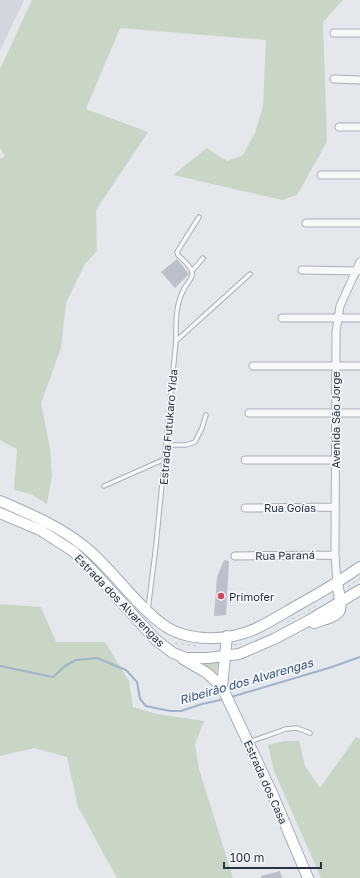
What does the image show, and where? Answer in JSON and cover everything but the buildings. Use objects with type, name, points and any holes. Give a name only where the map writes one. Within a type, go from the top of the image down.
[{"type":"main road","name":"Estrada dos Alvarengas","points":[[0,500],[55,526],[85,547],[147,611],[164,626],[182,634],[227,641],[239,634],[255,629],[337,583],[353,586]]},
{"type":"main road","name":"Estrada dos Alvarengas","points":[[0,513],[40,530],[73,551],[91,568],[156,640],[165,648],[180,656],[192,659],[225,657],[239,654],[294,629],[340,597],[353,586],[360,567]]},
{"type":"main road","points":[[337,583],[340,597]]},
{"type":"main road","points":[[223,690],[223,674],[227,641]]},
{"type":"main road","points":[[223,674],[230,662],[239,654]]},
{"type":"main road","points":[[180,656],[207,674],[223,690]]},
{"type":"main road","name":"Estrada dos Casa","points":[[223,690],[240,724],[308,878]]},
{"type":"street","points":[[334,33],[360,33]]},
{"type":"street","points":[[334,79],[360,80]]},
{"type":"street","points":[[338,127],[360,127]]},
{"type":"street","points":[[321,175],[360,175]]},
{"type":"street","points":[[306,223],[360,223]]},
{"type":"street","name":"Avenida São Jorge","points":[[337,583],[335,555],[335,366],[337,318],[340,306],[358,271],[360,262]]},
{"type":"street","points":[[302,270],[358,271]]},
{"type":"street","points":[[282,318],[360,318]]},
{"type":"street","points":[[253,366],[360,366]]},
{"type":"street","points":[[249,413],[360,413]]},
{"type":"street","points":[[245,460],[335,460]]},
{"type":"street","name":"Rua Goías","points":[[245,508],[335,507]]},
{"type":"street","name":"Rua Paraná","points":[[235,556],[335,555]]},
{"type":"lane","points":[[192,271],[178,255],[178,252],[199,217]]},
{"type":"lane","name":"Estrada Futukaro Yida","points":[[147,611],[165,459],[178,303],[191,278],[192,271],[203,258]]},
{"type":"lane","points":[[176,341],[250,274]]},
{"type":"lane","points":[[166,445],[186,445],[195,442],[202,428],[206,415]]},
{"type":"lane","points":[[104,486],[165,459]]},
{"type":"lane","points":[[248,742],[286,729],[297,728],[310,733]]},
{"type":"path","points":[[340,597],[360,578]]},
{"type":"path","points":[[284,623],[318,605]]},
{"type":"path","points":[[171,641],[177,644],[198,646]]},
{"type":"path","points":[[227,641],[242,643]]},
{"type":"shaded area","points":[[0,0],[24,0],[0,51]]},
{"type":"green space","points":[[32,0],[343,0],[323,22],[327,142],[297,195],[282,200],[173,175],[207,148],[227,161],[243,155],[255,133],[263,106],[266,40],[120,28],[86,109],[148,132],[96,210],[97,251],[85,264],[66,303],[61,348],[41,403],[50,448],[52,476],[47,504],[31,494],[14,490],[17,449],[0,440],[0,159],[5,156],[0,148],[0,69]]},
{"type":"green space","points":[[0,604],[41,607],[56,642],[105,642],[129,681],[133,707],[157,714],[204,721],[195,744],[199,769],[233,878],[117,878],[78,807],[67,757],[34,748],[0,756]]},
{"type":"green space","points":[[218,661],[216,676],[198,662]]},
{"type":"green space","points":[[356,737],[360,739],[360,878],[321,878],[274,771],[268,745],[285,741],[299,741],[305,766],[320,788]]},
{"type":"waterway","name":"Ribeirão dos Alvarengas","points":[[231,697],[332,667],[360,657]]},
{"type":"waterway","name":"Ribeirão dos Alvarengas","points":[[0,666],[53,677],[65,666],[76,660],[97,658],[126,670],[137,682],[140,699],[146,706],[170,711],[181,711],[202,704],[225,699]]},
{"type":"place","name":"Primofer","points":[[221,596]]}]
